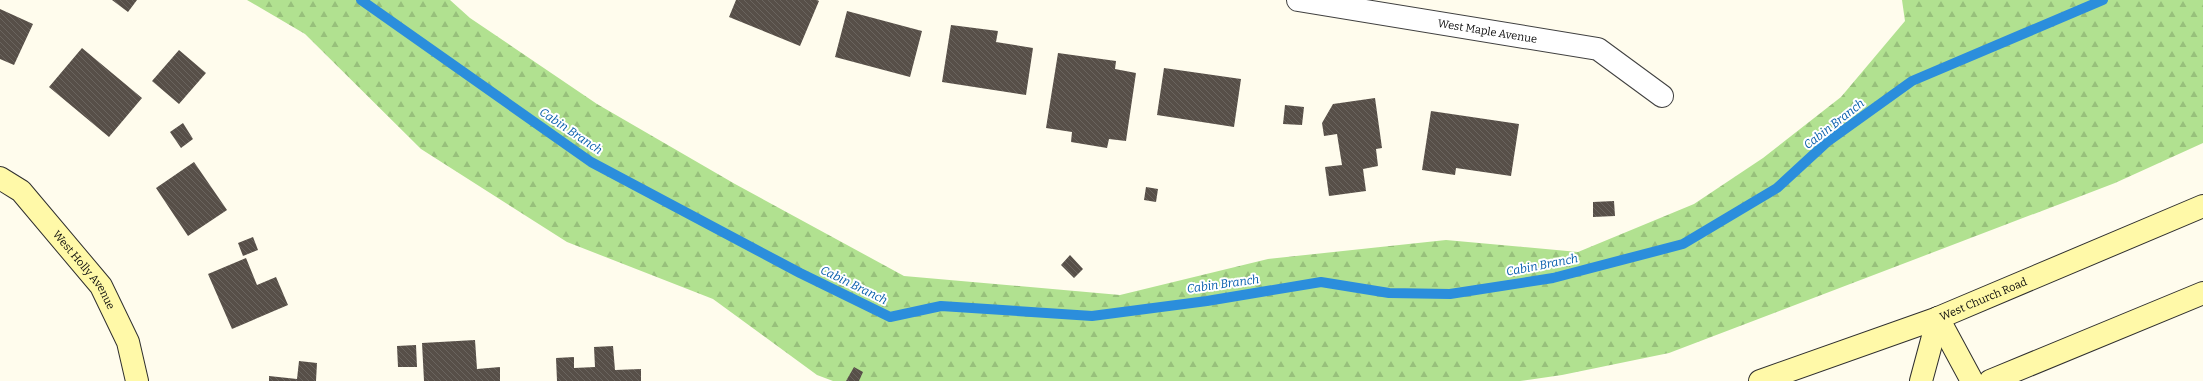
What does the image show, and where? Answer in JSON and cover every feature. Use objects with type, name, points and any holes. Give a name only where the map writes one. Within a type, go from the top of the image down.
[{"type":"main road","name":"West Holly Avenue","points":[[0,178],[21,191],[101,286],[128,342],[137,381]]},
{"type":"main road","name":"West Church Road","points":[[1760,381],[1938,318],[2203,206]]},
{"type":"main road","points":[[1990,381],[2203,293]]},
{"type":"main road","points":[[1921,381],[1938,318]]},
{"type":"main road","points":[[1938,318],[1972,381]]},
{"type":"street","name":"West Maple Avenue","points":[[1298,0],[1598,49],[1662,96]]},
{"type":"green space","points":[[247,0],[450,0],[470,18],[597,104],[735,184],[904,276],[1120,295],[1268,259],[1446,240],[1578,252],[1694,204],[1763,158],[1841,97],[1905,21],[1902,0],[2203,0],[2203,143],[2115,183],[1669,353],[1562,375],[1520,381],[833,381],[817,375],[713,299],[567,242],[421,149],[305,34]]},
{"type":"building","points":[[112,0],[137,0],[128,12]]},
{"type":"building","points":[[736,0],[819,1],[800,46],[729,17]]},
{"type":"building","points":[[0,9],[33,24],[14,65],[0,59]]},
{"type":"building","points":[[847,11],[922,31],[910,77],[835,57]]},
{"type":"building","points":[[951,25],[998,31],[996,42],[1033,48],[1026,95],[942,82]]},
{"type":"building","points":[[82,48],[142,98],[109,137],[49,87]]},
{"type":"building","points":[[179,50],[206,73],[179,104],[152,81]]},
{"type":"building","points":[[1058,53],[1116,61],[1115,69],[1136,73],[1126,141],[1109,139],[1107,148],[1071,142],[1072,132],[1046,128]]},
{"type":"building","points":[[1164,68],[1241,79],[1234,127],[1157,115]]},
{"type":"building","points":[[1375,98],[1382,148],[1376,149],[1378,166],[1363,169],[1366,191],[1329,196],[1325,167],[1342,165],[1337,134],[1324,136],[1322,123],[1333,104]]},
{"type":"building","points":[[1285,105],[1304,107],[1302,125],[1283,124]]},
{"type":"building","points":[[1431,111],[1519,124],[1511,176],[1456,168],[1455,175],[1422,170]]},
{"type":"building","points":[[183,123],[193,139],[181,148],[170,132]]},
{"type":"building","points":[[194,162],[227,210],[188,236],[156,188]]},
{"type":"building","points":[[1146,187],[1158,189],[1156,202],[1144,200]]},
{"type":"building","points":[[1614,201],[1615,216],[1593,217],[1593,202]]},
{"type":"building","points":[[253,237],[258,250],[243,256],[238,243]]},
{"type":"building","points":[[1070,255],[1083,269],[1074,278],[1061,265]]},
{"type":"building","points":[[246,258],[257,285],[276,277],[288,305],[232,329],[208,274]]},
{"type":"building","points":[[475,340],[477,369],[500,367],[500,381],[424,381],[422,343]]},
{"type":"building","points":[[416,345],[417,367],[398,367],[397,346]]},
{"type":"building","points":[[613,346],[615,370],[641,369],[641,381],[557,381],[556,358],[574,357],[574,368],[595,367],[594,347]]},
{"type":"building","points":[[299,361],[317,363],[316,381],[269,381],[269,376],[297,379]]},
{"type":"building","points":[[854,367],[863,372],[859,381],[846,381]]},
{"type":"waterway","name":"Cabin Branch","points":[[361,0],[591,162],[800,273],[890,317],[941,306],[1092,316],[1207,301],[1321,282],[1389,293],[1450,294],[1553,278],[1683,244],[1777,188],[1827,142],[1912,81],[2103,0]]}]
